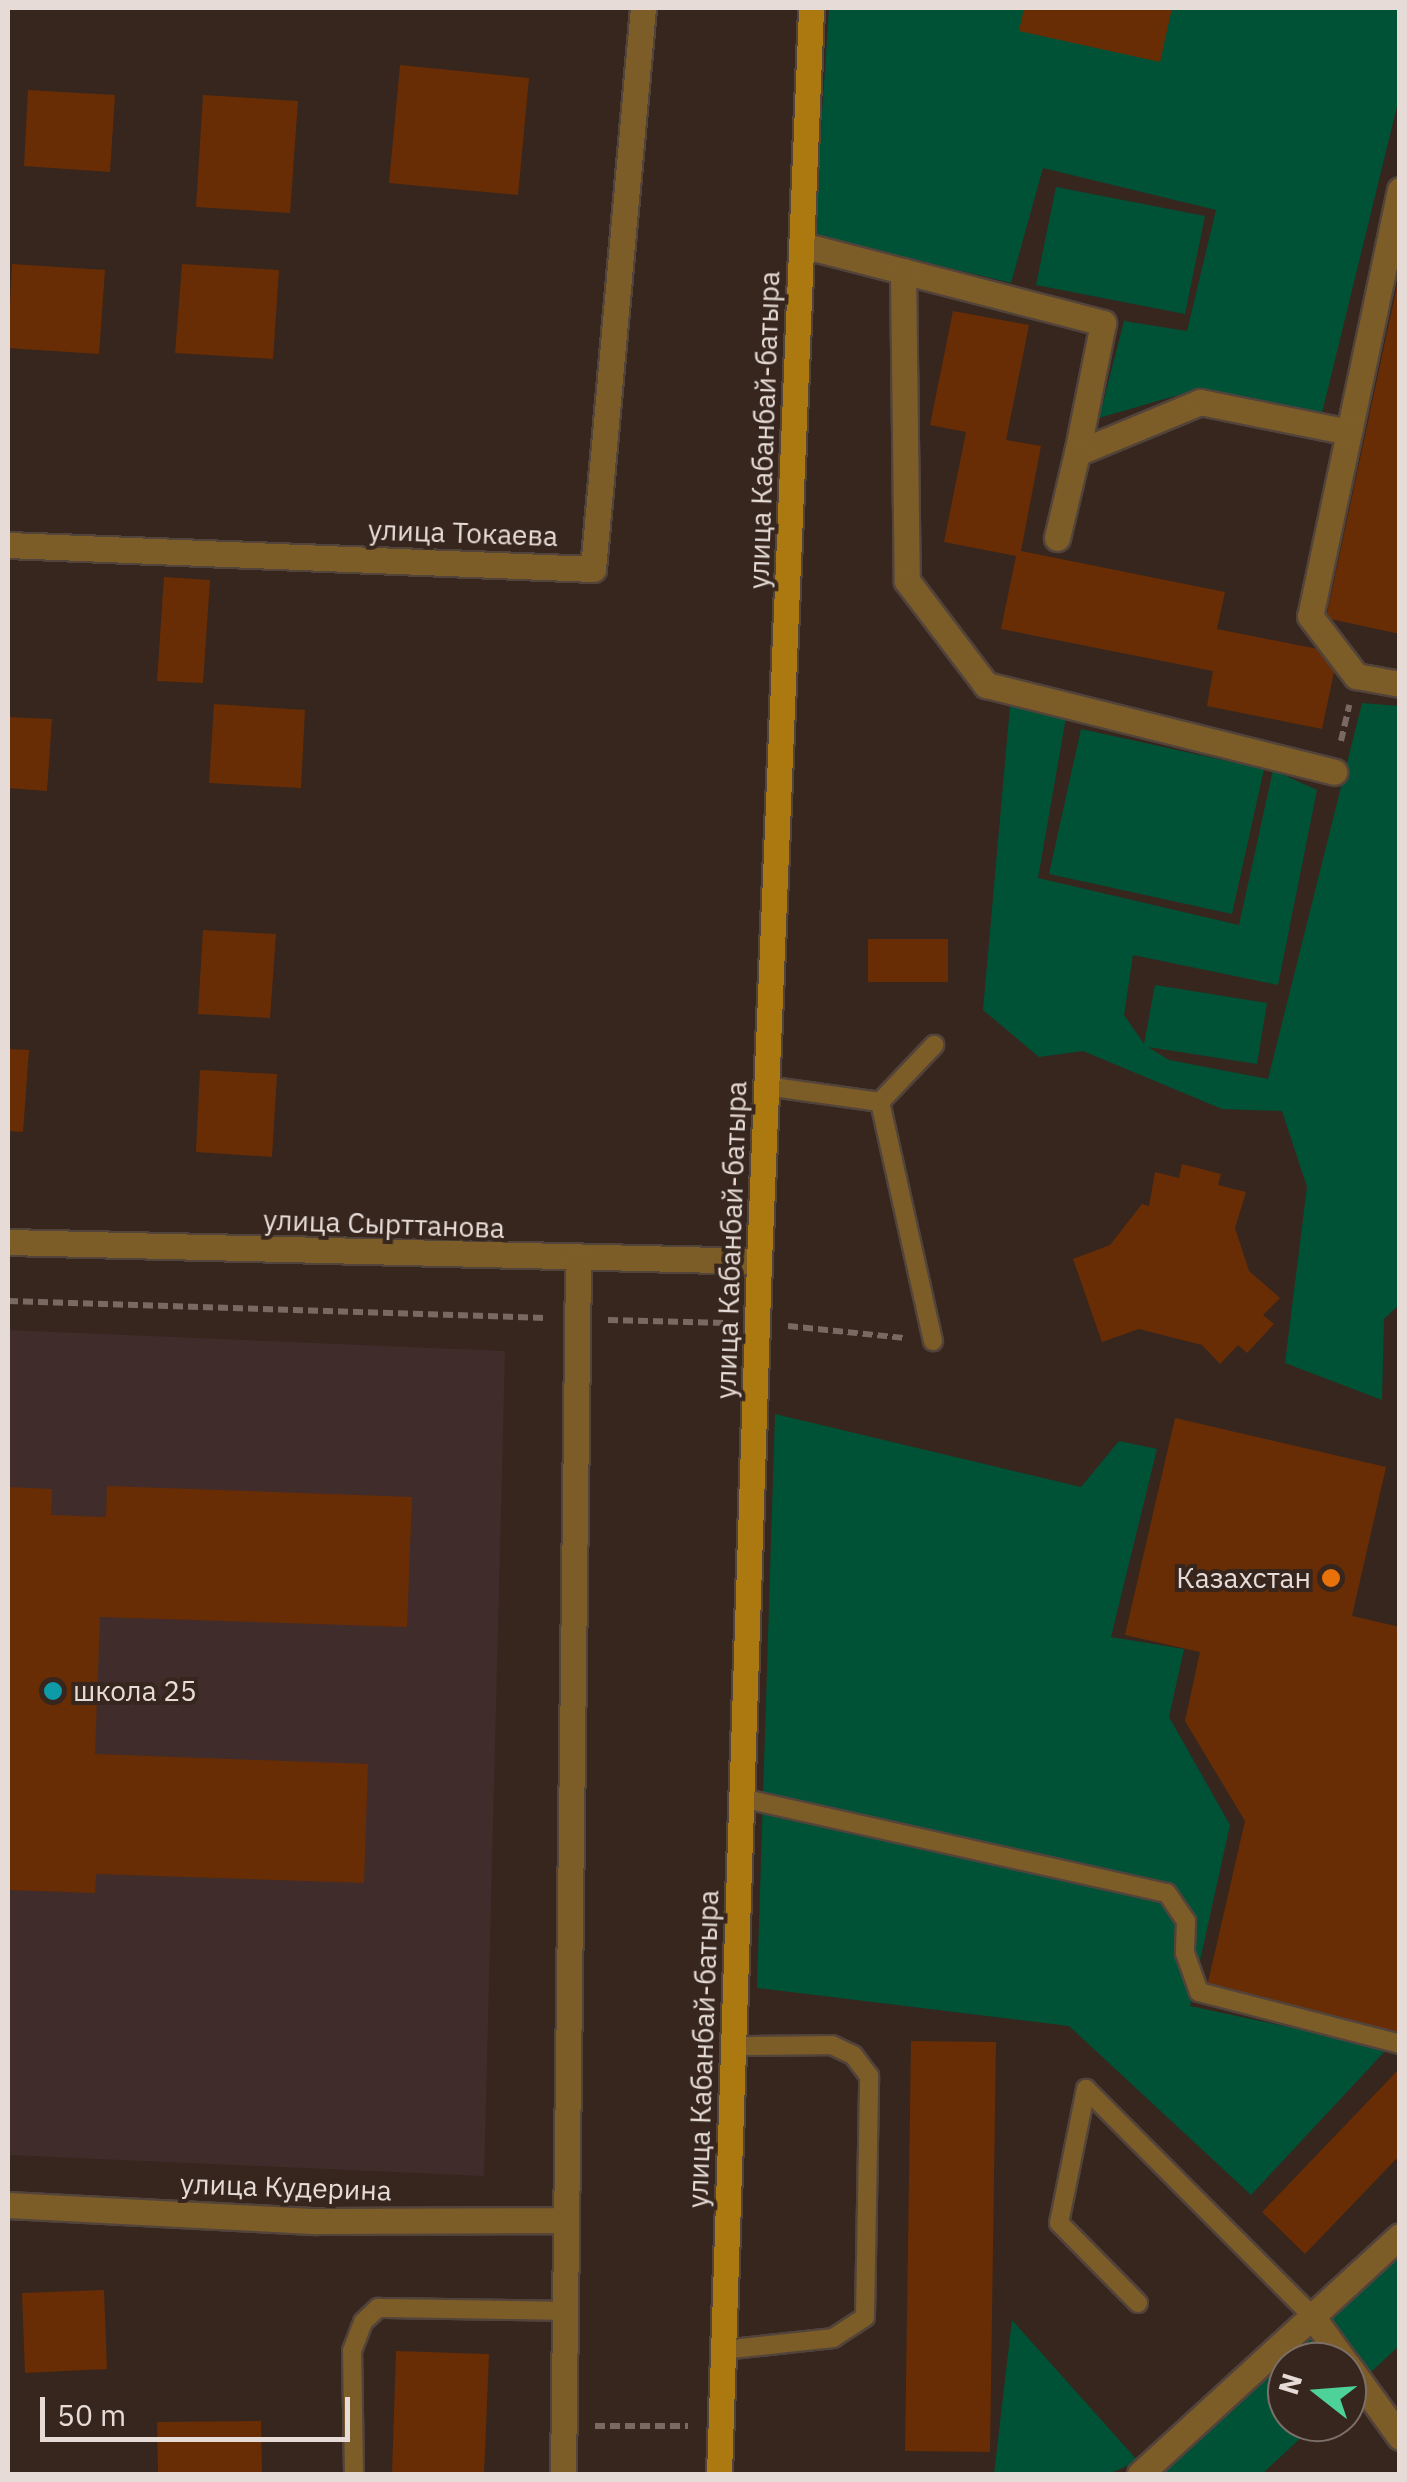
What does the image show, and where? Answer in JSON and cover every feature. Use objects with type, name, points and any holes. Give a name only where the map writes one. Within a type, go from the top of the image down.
[{"type":"main road","name":"улица Кабанбай-батыра","points":[[719,2474],[759,1260],[811,8]]},
{"type":"street","name":"улица Токаева","points":[[8,545],[593,568],[643,8]]},
{"type":"street","points":[[1400,190],[1310,616],[1356,676],[1400,684]]},
{"type":"street","points":[[802,245],[1102,324],[1057,538]]},
{"type":"street","points":[[903,271],[907,580],[986,685],[1334,772]]},
{"type":"street","points":[[1077,453],[1200,402],[1349,432]]},
{"type":"street","name":"улица Сырттанова","points":[[8,1242],[578,1260],[759,1260]]},
{"type":"street","points":[[563,2474],[566,2311],[562,2220],[578,1260]]},
{"type":"street","name":"улица Кудерина","points":[[8,2206],[317,2221],[562,2220]]},
{"type":"street","points":[[1140,2474],[1400,2236]]},
{"type":"street","points":[[1312,2316],[1331,2342]]},
{"type":"street","points":[[1367,2392],[1400,2437]]},
{"type":"lane","points":[[880,1102],[934,1045]]},
{"type":"lane","points":[[766,1086],[880,1102]]},
{"type":"lane","points":[[880,1102],[933,1341]]},
{"type":"lane","points":[[741,1798],[1167,1892],[1186,1921],[1185,1953],[1200,1992],[1400,2044]]},
{"type":"lane","points":[[724,2350],[833,2338],[865,2316],[869,2076],[854,2054],[832,2046],[733,2046]]},
{"type":"lane","points":[[1138,2303],[1059,2223],[1086,2090],[1312,2316]]},
{"type":"lane","points":[[354,2474],[352,2351],[362,2322],[378,2308],[566,2311]]},
{"type":"path","points":[[1334,772],[1356,676]]},
{"type":"path","points":[[8,1301],[757,1323],[933,1341]]},
{"type":"path","points":[[564,2426],[720,2426]]},
{"type":"shaded area","points":[[8,1330],[505,1351],[484,2176],[8,2155]]},
{"type":"green space","points":[[829,8],[1399,8],[1399,98],[1322,413],[1199,389],[1099,418],[1124,321],[1187,331],[1216,210],[1043,168],[1011,283],[814,235]]},
{"type":"green space","points":[[1056,187],[1205,216],[1185,314],[1036,285]]},
{"type":"green space","points":[[1362,703],[1399,706],[1400,1304],[1384,1319],[1382,1400],[1285,1363],[1307,1187],[1282,1111],[1222,1109],[1083,1051],[1039,1057],[983,1010],[1010,706],[1066,717],[1038,878],[1239,925],[1273,770],[1317,790],[1278,985],[1133,955],[1124,1015],[1144,1044],[1155,985],[1267,1003],[1257,1064],[1148,1047],[1169,1060],[1268,1079]]},
{"type":"green space","points":[[1081,729],[1264,769],[1232,914],[1049,874]]},
{"type":"green space","points":[[775,1414],[1081,1487],[1119,1441],[1157,1449],[1111,1637],[1184,1649],[1169,1717],[1230,1825],[1190,2006],[1388,2048],[1251,2195],[1069,2026],[757,1988]]},
{"type":"green space","points":[[1399,2253],[1399,2346],[1370,2373],[1367,2342],[1348,2342],[1329,2316]]},
{"type":"green space","points":[[1012,2320],[1138,2461],[1109,2474],[994,2474]]},
{"type":"green space","points":[[1267,2375],[1267,2442],[1296,2442],[1262,2474],[1149,2474]]},
{"type":"building","points":[[1024,8],[1172,8],[1160,62],[1019,31]]},
{"type":"building","points":[[400,65],[529,78],[518,195],[389,183]]},
{"type":"building","points":[[28,90],[115,95],[110,172],[24,166]]},
{"type":"building","points":[[203,95],[298,101],[290,213],[196,207]]},
{"type":"building","points":[[12,264],[105,270],[99,354],[8,348]]},
{"type":"building","points":[[182,264],[279,270],[273,359],[175,353]]},
{"type":"building","points":[[1400,281],[1400,634],[1326,618]]},
{"type":"building","points":[[953,311],[1029,325],[1006,440],[1041,446],[1021,551],[1225,592],[1217,629],[1338,653],[1322,729],[1207,706],[1213,671],[1001,629],[1016,556],[944,542],[966,432],[930,425]]},
{"type":"building","points":[[164,577],[210,580],[203,683],[157,681]]},
{"type":"building","points":[[214,704],[305,710],[301,788],[209,783]]},
{"type":"building","points":[[8,717],[52,719],[47,791],[8,788]]},
{"type":"building","points":[[203,930],[276,934],[270,1018],[198,1014]]},
{"type":"building","points":[[868,939],[948,939],[948,982],[868,982]]},
{"type":"building","points":[[8,1049],[29,1050],[23,1132],[8,1131]]},
{"type":"building","points":[[200,1070],[277,1074],[272,1157],[196,1152]]},
{"type":"building","points":[[1182,1164],[1221,1174],[1218,1185],[1246,1192],[1235,1228],[1249,1271],[1280,1298],[1263,1315],[1274,1324],[1247,1353],[1238,1345],[1220,1364],[1202,1345],[1139,1329],[1102,1342],[1073,1259],[1110,1245],[1142,1204],[1149,1206],[1155,1172],[1179,1178]]},
{"type":"building","points":[[1175,1418],[1386,1467],[1352,1616],[1400,1627],[1400,2035],[1206,1991],[1245,1821],[1185,1721],[1200,1652],[1125,1635]]},
{"type":"building","name":"школа 25","points":[[107,1486],[412,1497],[407,1627],[100,1617],[95,1754],[368,1764],[364,1883],[96,1874],[95,1893],[8,1890],[8,1487],[52,1489],[51,1515],[106,1517]]},
{"type":"building","points":[[911,2041],[996,2042],[990,2452],[905,2451]]},
{"type":"building","points":[[1400,2068],[1400,2155],[1305,2254],[1262,2212]]},
{"type":"building","points":[[104,2290],[107,2369],[25,2373],[22,2293]]},
{"type":"building","points":[[396,2351],[489,2354],[484,2474],[392,2474]]},
{"type":"building","points":[[261,2421],[262,2474],[158,2474],[157,2422]]},
{"type":"place","name":"Казахстан","points":[[1331,1578]]},
{"type":"place","name":"школа 25","points":[[53,1691]]}]
